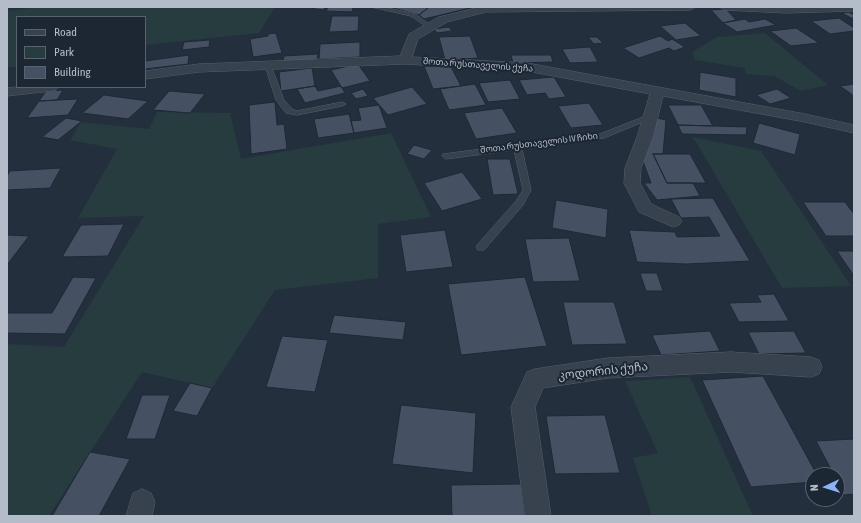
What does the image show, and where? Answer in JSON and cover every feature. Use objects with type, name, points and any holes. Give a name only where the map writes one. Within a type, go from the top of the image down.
[{"type":"street","points":[[405,60],[414,37],[443,19],[486,9],[690,7]]},
{"type":"street","points":[[725,7],[786,10],[854,8]]},
{"type":"street","name":"შოთა რუსთაველის ქუჩა","points":[[146,75],[199,68],[405,60],[527,67],[656,92],[805,118],[852,132]]},
{"type":"street","points":[[7,92],[42,88]]},
{"type":"street","points":[[656,92],[651,117],[633,168],[632,183],[645,208],[673,221]]},
{"type":"street","name":"კოდორის ქუჩა","points":[[538,516],[523,407],[535,380],[608,368],[731,362],[811,367]]},
{"type":"lane","points":[[374,7],[413,15],[430,27]]},
{"type":"lane","points":[[268,66],[280,100],[289,111],[297,113],[342,104]]},
{"type":"lane","name":"შოთა რუსთაველის IV ჩიხი","points":[[446,156],[601,136],[651,117]]},
{"type":"lane","points":[[481,247],[520,203],[527,190],[517,146]]},
{"type":"green space","points":[[38,7],[275,7],[259,33],[146,45],[146,16],[16,16],[16,67],[7,67],[7,11]]},
{"type":"green space","points":[[765,33],[828,85],[801,91],[774,76],[746,74],[745,68],[695,60],[692,52],[717,37]]},
{"type":"green space","points":[[157,112],[230,113],[241,159],[391,133],[431,217],[378,224],[378,278],[275,290],[212,388],[142,372],[49,516],[7,516],[7,344],[64,347],[144,216],[78,218],[117,149],[70,140],[81,122],[149,129]]},
{"type":"green space","points":[[693,137],[761,151],[851,286],[782,288]]},
{"type":"green space","points":[[690,377],[753,516],[652,516],[633,458],[658,453],[625,381]]},
{"type":"building","points":[[304,7],[326,7],[323,10]]},
{"type":"building","points":[[328,7],[353,7],[352,12],[326,11]]},
{"type":"building","points":[[429,7],[419,15],[393,8]]},
{"type":"building","points":[[429,7],[470,8],[424,19],[419,15]]},
{"type":"building","points":[[726,9],[736,20],[723,23],[711,10]]},
{"type":"building","points":[[849,12],[854,15],[854,18],[842,13]]},
{"type":"building","points":[[332,16],[359,16],[358,31],[329,32]]},
{"type":"building","points":[[839,18],[854,28],[854,31],[830,34],[811,21]]},
{"type":"building","points":[[745,19],[749,22],[765,19],[776,25],[737,32],[723,23]]},
{"type":"building","points":[[685,23],[701,36],[676,40],[660,26]]},
{"type":"building","points":[[449,27],[452,31],[437,33],[434,29]]},
{"type":"building","points":[[796,28],[819,43],[791,46],[770,31]]},
{"type":"building","points":[[276,33],[282,53],[253,57],[250,39]]},
{"type":"building","points":[[470,36],[478,58],[445,60],[439,37]]},
{"type":"building","points":[[660,36],[668,41],[672,39],[685,47],[674,51],[669,48],[639,58],[623,48]]},
{"type":"building","points":[[588,37],[597,37],[603,43],[594,44]]},
{"type":"building","points":[[210,40],[209,47],[182,50],[184,42]]},
{"type":"building","points":[[360,42],[360,57],[319,59],[320,44]]},
{"type":"building","points":[[590,47],[598,62],[570,63],[562,49]]},
{"type":"building","points":[[318,54],[317,60],[283,62],[284,56]]},
{"type":"building","points":[[189,55],[188,64],[146,69],[146,61]]},
{"type":"building","points":[[511,55],[551,55],[553,62],[513,63]]},
{"type":"building","points":[[358,64],[370,81],[342,88],[331,70]]},
{"type":"building","points":[[424,66],[451,67],[461,86],[433,89]]},
{"type":"building","points":[[312,68],[315,86],[281,91],[279,72]]},
{"type":"building","points":[[700,72],[736,78],[736,97],[699,90]]},
{"type":"building","points":[[554,77],[566,97],[549,99],[545,93],[527,95],[519,80]]},
{"type":"building","points":[[510,80],[520,99],[488,102],[479,83]]},
{"type":"building","points":[[475,84],[486,105],[449,110],[440,89]]},
{"type":"building","points":[[854,84],[854,96],[840,86]]},
{"type":"building","points":[[315,86],[318,91],[341,86],[345,93],[305,103],[297,89]]},
{"type":"building","points":[[412,87],[427,104],[388,115],[373,98]]},
{"type":"building","points":[[363,89],[368,96],[356,99],[351,93]]},
{"type":"building","points":[[777,89],[791,98],[770,104],[756,95]]},
{"type":"building","points":[[63,90],[57,100],[39,101],[46,91]]},
{"type":"building","points":[[169,91],[205,94],[190,113],[153,110]]},
{"type":"building","points":[[104,95],[148,101],[128,119],[82,113]]},
{"type":"building","points":[[78,99],[68,115],[27,118],[39,101]]},
{"type":"building","points":[[275,102],[277,125],[284,124],[287,149],[251,154],[249,105]]},
{"type":"building","points":[[589,103],[603,125],[571,128],[558,106]]},
{"type":"building","points":[[379,105],[387,128],[354,133],[351,121],[361,120],[358,108]]},
{"type":"building","points":[[668,105],[701,105],[713,126],[678,125]]},
{"type":"building","points":[[502,108],[517,133],[476,139],[464,113]]},
{"type":"building","points":[[349,114],[354,133],[318,138],[314,119]]},
{"type":"building","points":[[66,118],[82,121],[58,140],[42,137]]},
{"type":"building","points":[[657,118],[666,120],[663,154],[653,154],[667,183],[693,183],[700,196],[657,200],[644,183],[651,183],[641,156]]},
{"type":"building","points":[[759,123],[800,134],[795,155],[753,143]]},
{"type":"building","points":[[678,125],[747,127],[746,135],[682,134]]},
{"type":"building","points":[[414,145],[432,150],[424,159],[407,154]]},
{"type":"building","points":[[653,154],[690,154],[706,183],[667,183]]},
{"type":"building","points":[[487,159],[510,159],[518,194],[493,195]]},
{"type":"building","points":[[61,168],[50,188],[7,190],[7,176],[10,171]]},
{"type":"building","points":[[462,172],[482,199],[442,211],[424,183]]},
{"type":"building","points":[[713,198],[750,261],[686,264],[637,262],[629,230],[675,232],[677,237],[720,236],[709,217],[681,218],[671,199]]},
{"type":"building","points":[[556,200],[608,209],[606,238],[552,228]]},
{"type":"building","points":[[803,202],[845,202],[854,214],[854,236],[826,236]]},
{"type":"building","points":[[124,224],[108,256],[62,257],[81,225]]},
{"type":"building","points":[[445,230],[453,267],[406,272],[400,235]]},
{"type":"building","points":[[7,235],[29,236],[7,265]]},
{"type":"building","points":[[569,238],[580,281],[533,282],[525,239]]},
{"type":"building","points":[[837,251],[854,251],[854,276]]},
{"type":"building","points":[[640,273],[657,273],[663,291],[646,291]]},
{"type":"building","points":[[73,277],[96,278],[65,334],[7,333],[7,313],[52,313]]},
{"type":"building","points":[[525,277],[547,346],[461,355],[448,284]]},
{"type":"building","points":[[774,294],[789,321],[739,322],[729,303],[761,302],[757,295]]},
{"type":"building","points":[[563,302],[614,302],[627,344],[572,345]]},
{"type":"building","points":[[334,315],[406,322],[403,340],[329,333]]},
{"type":"building","points":[[710,331],[720,351],[661,355],[652,335]]},
{"type":"building","points":[[794,331],[806,353],[759,354],[748,332]]},
{"type":"building","points":[[282,336],[328,340],[315,392],[266,387]]},
{"type":"building","points":[[763,376],[813,467],[805,467],[805,483],[751,487],[702,380]]},
{"type":"building","points":[[190,383],[212,388],[197,416],[173,411]]},
{"type":"building","points":[[142,395],[170,395],[155,439],[126,439]]},
{"type":"building","points":[[401,405],[476,413],[473,473],[392,464]]},
{"type":"building","points":[[605,415],[620,473],[555,474],[546,416]]},
{"type":"building","points":[[854,439],[854,494],[845,495],[845,467],[830,467],[816,441]]},
{"type":"building","points":[[90,452],[130,459],[99,516],[52,516]]},
{"type":"building","points":[[521,484],[525,516],[452,516],[451,485]]}]
